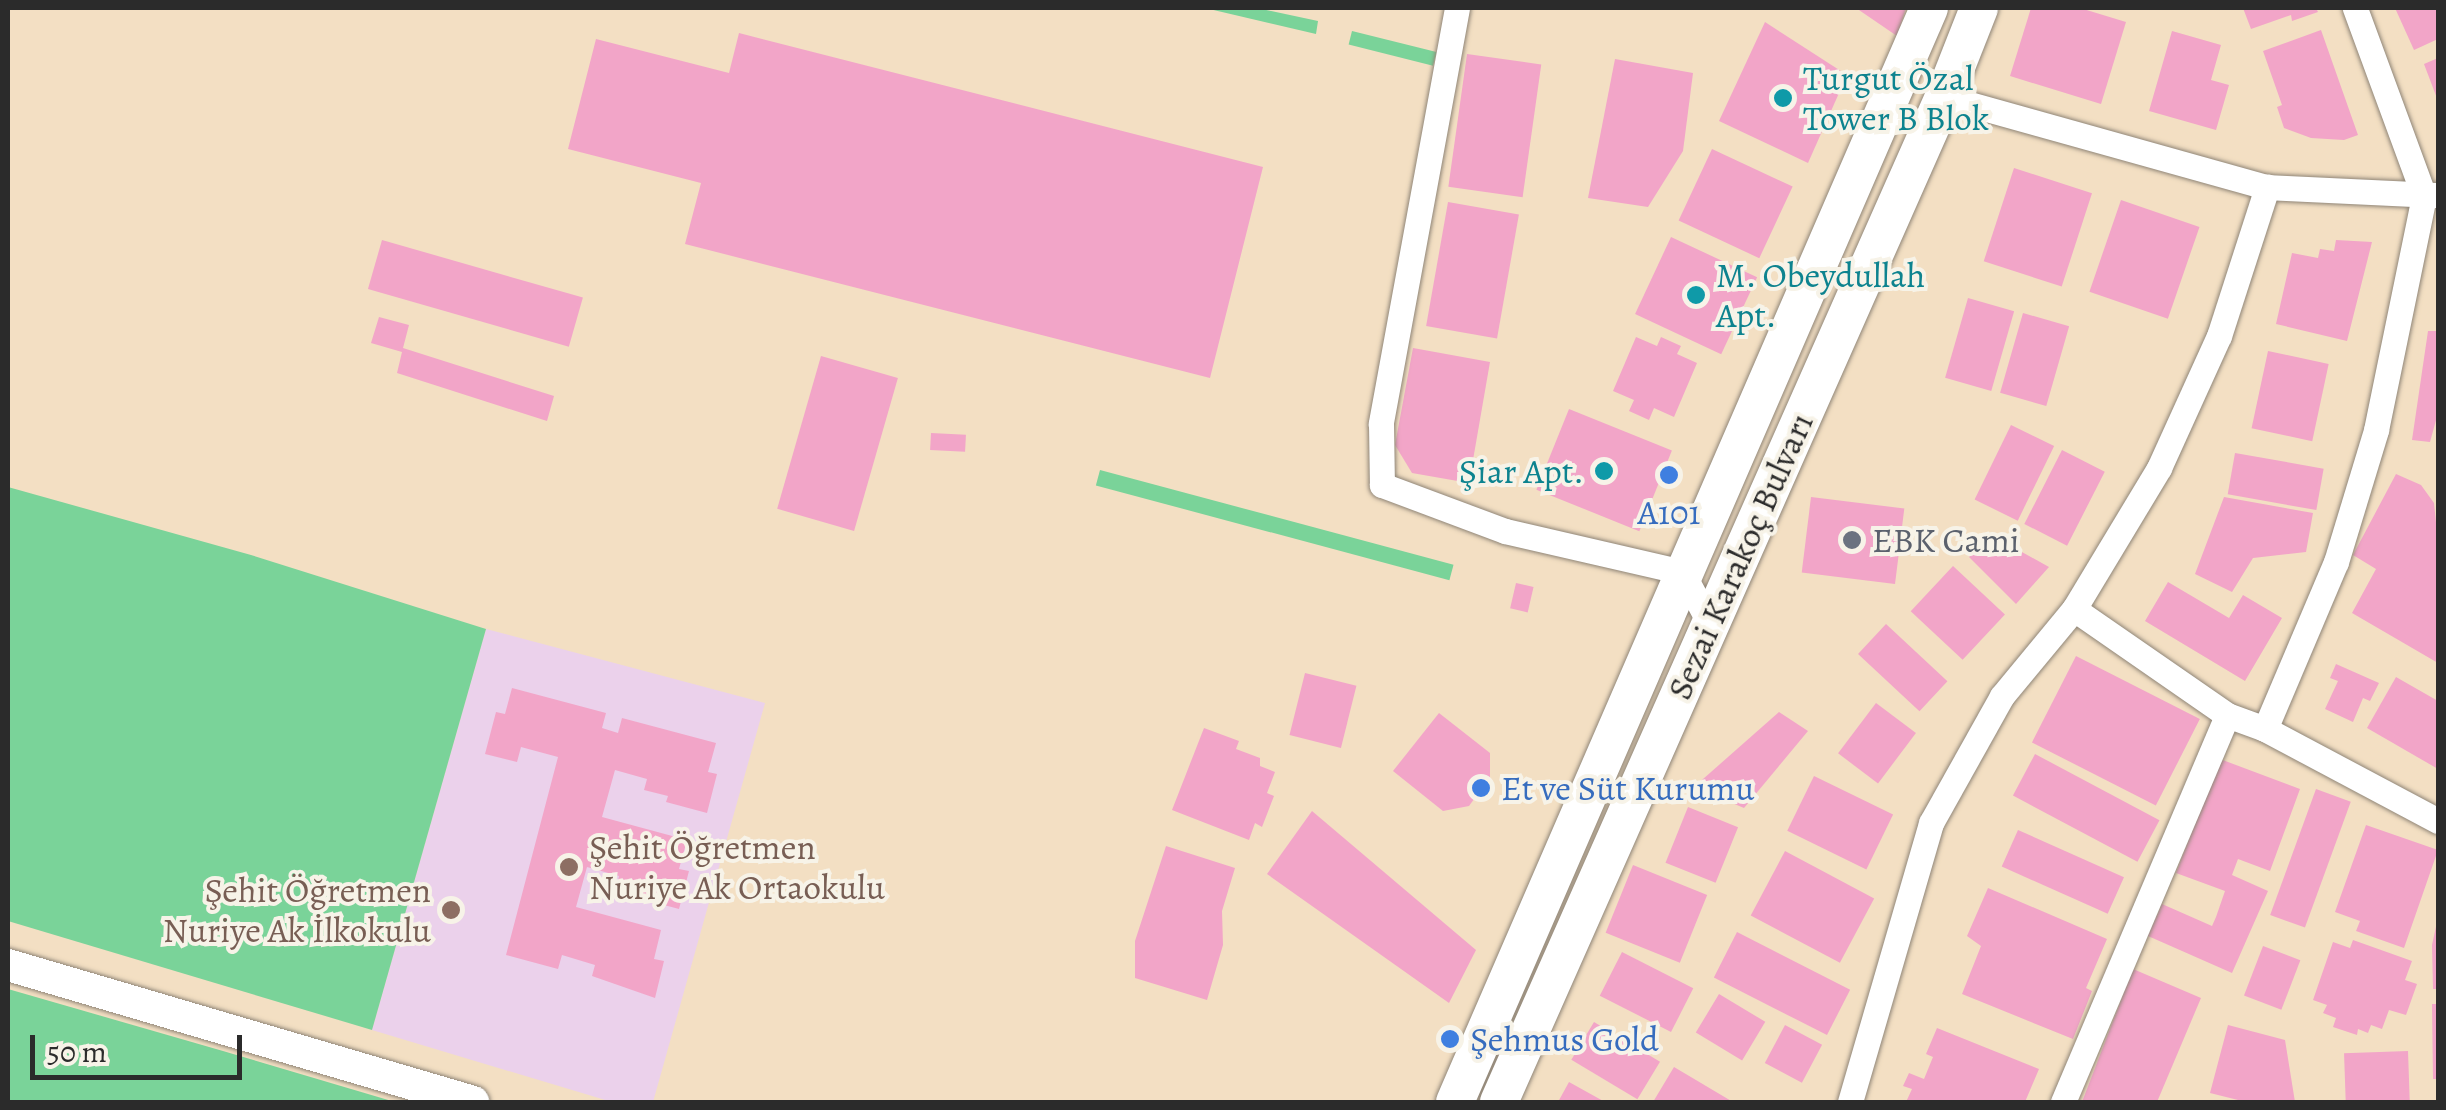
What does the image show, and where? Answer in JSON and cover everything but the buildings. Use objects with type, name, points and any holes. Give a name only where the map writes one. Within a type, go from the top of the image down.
[{"type":"main road","name":"Sezai Karakoç Bulvarı","points":[[1455,1102],[1929,8]]},
{"type":"main road","name":"Sezai Karakoç Bulvarı","points":[[1499,1102],[1944,98],[1978,8]]},
{"type":"street","points":[[1457,8],[1381,424],[1382,486],[1506,531],[1682,572],[1710,624]]},
{"type":"street","points":[[2265,729],[2336,562],[2376,430],[2431,196],[2355,8]]},
{"type":"street","points":[[1944,98],[2268,186],[2431,196]]},
{"type":"street","points":[[1850,1102],[1932,823],[2002,696],[2074,609],[2159,468],[2219,336],[2268,186]]},
{"type":"street","points":[[2074,609],[2227,716],[2265,729],[2438,821]]},
{"type":"street","points":[[2062,1102],[2227,716]]},
{"type":"street","points":[[8,965],[474,1102]]},
{"type":"shaded area","name":"Şehit Öğretmen Nuriye Ak Ortaokulu","points":[[486,629],[765,703],[653,1102],[612,1102],[372,1030]]},
{"type":"green space","points":[[1205,8],[1257,8],[1318,21],[1316,34]]},
{"type":"green space","points":[[1352,31],[1436,52],[1433,66],[1349,45]]},
{"type":"green space","points":[[1100,470],[1454,565],[1449,580],[1096,485]]},
{"type":"green space","points":[[8,487],[251,555],[486,629],[372,1030],[8,921]]},
{"type":"green space","points":[[8,989],[223,1051],[395,1102],[8,1102]]},
{"type":"place","name":"Turgut Özal Tower B Blok","points":[[1783,98]]},
{"type":"place","name":"M. Obeydullah Apt.","points":[[1696,295]]},
{"type":"place","name":"Şiar Apt.","points":[[1604,471]]},
{"type":"place","name":"A101","points":[[1669,475]]},
{"type":"place","name":"EBK Cami","points":[[1852,540]]},
{"type":"place","name":"Et ve Süt Kurumu","points":[[1481,788]]},
{"type":"place","name":"Şehit Öğretmen Nuriye Ak Ortaokulu","points":[[569,867]]},
{"type":"place","name":"Şehit Öğretmen Nuriye Ak İlkokulu","points":[[451,910]]},
{"type":"place","name":"Şehmus Gold","points":[[1450,1039]]}]
